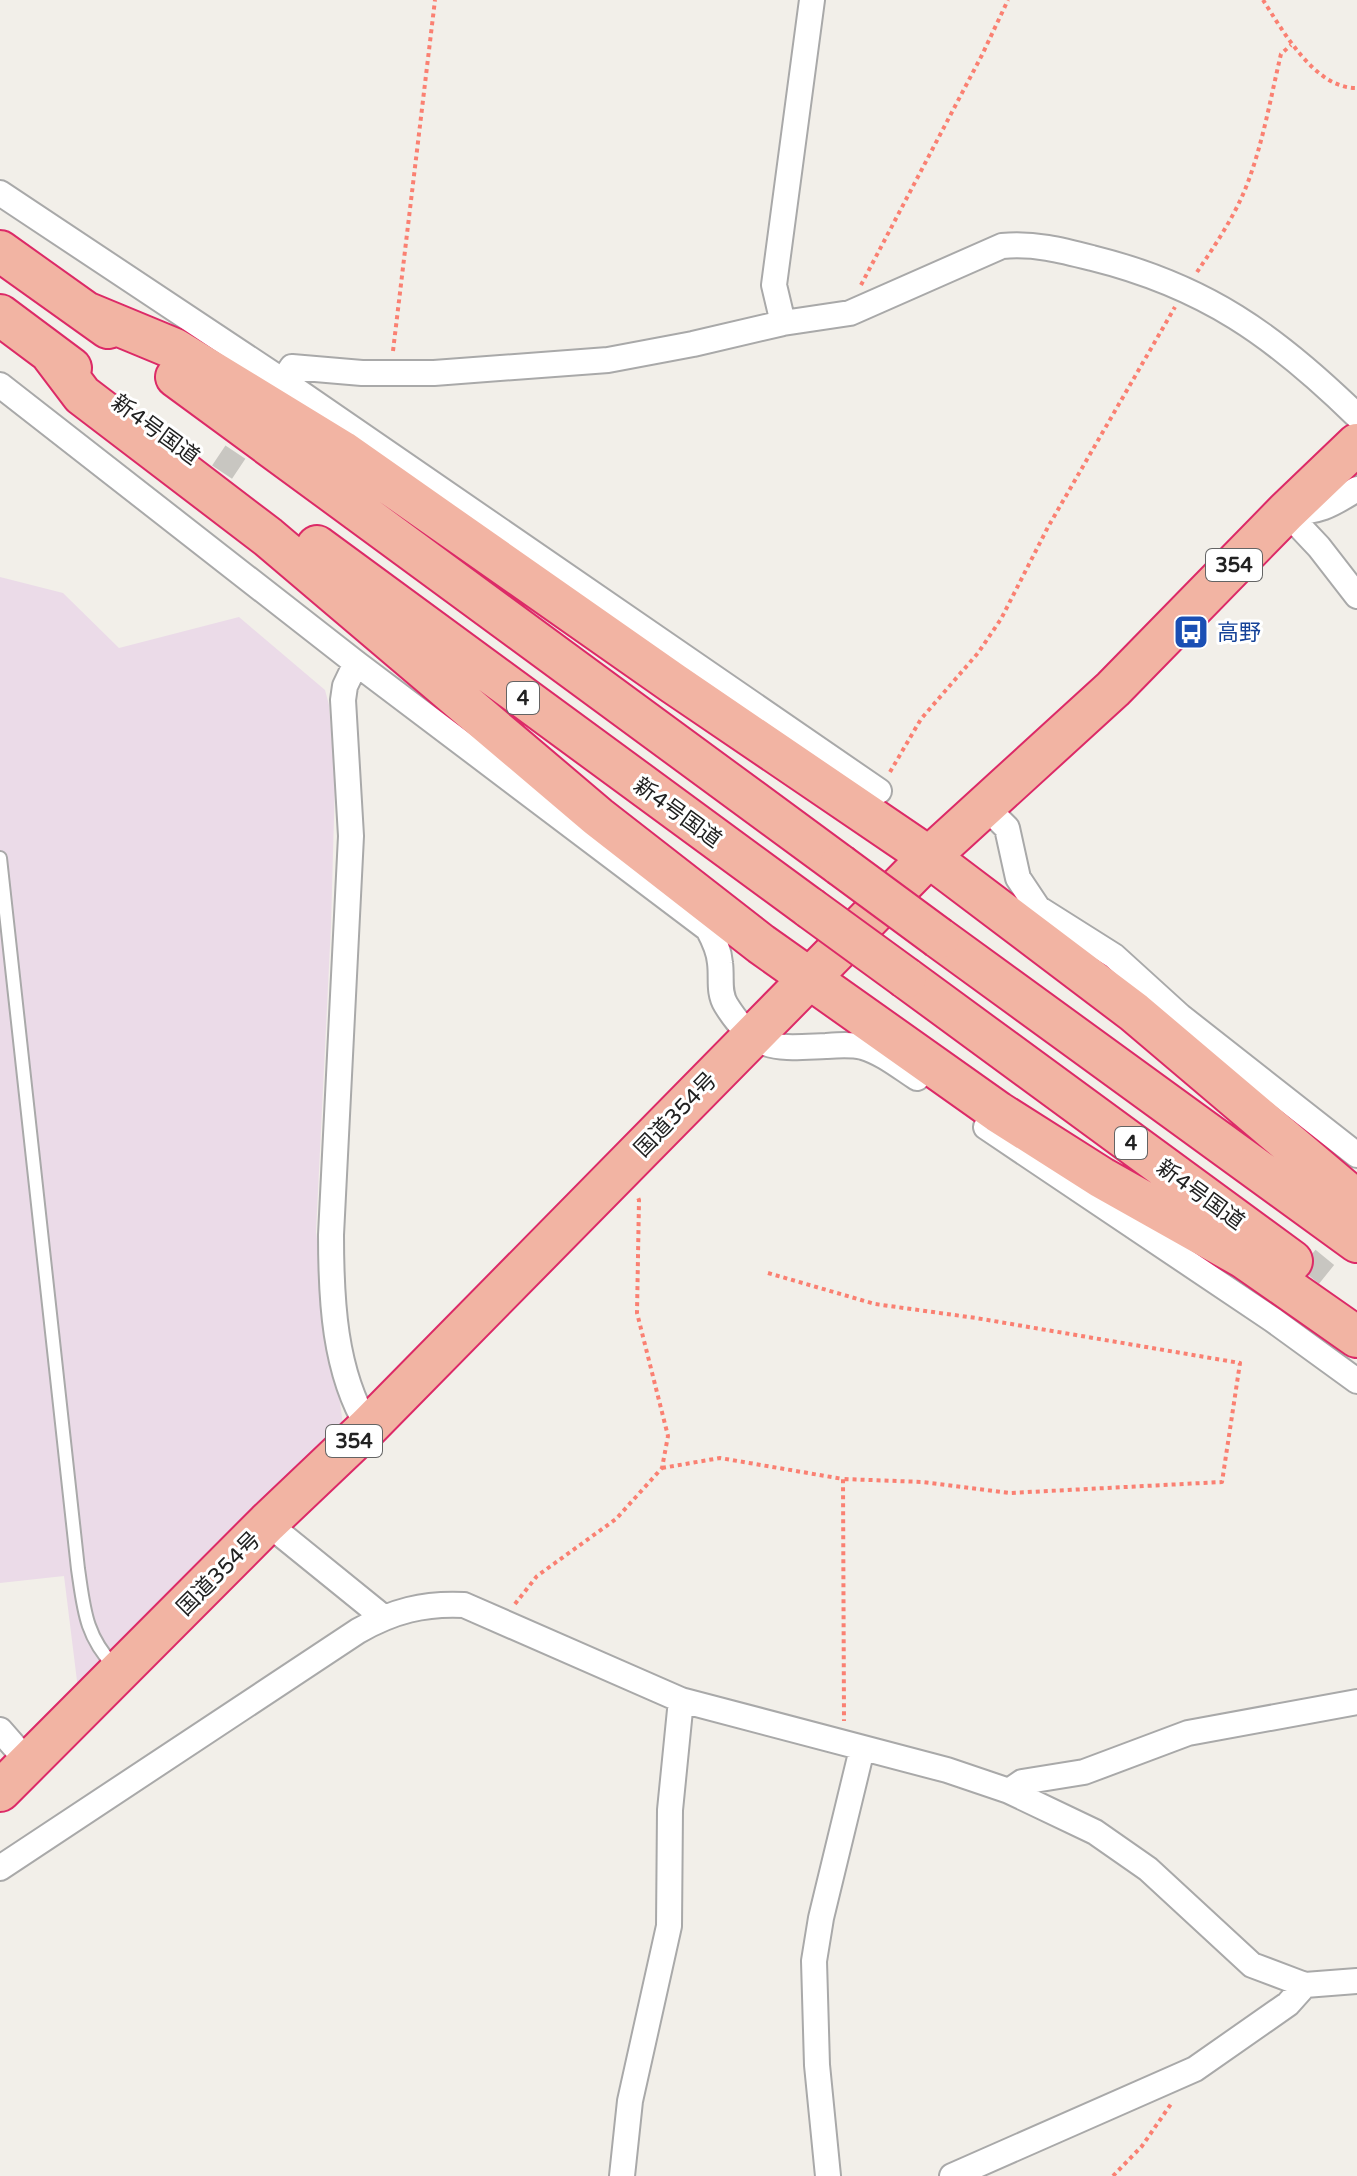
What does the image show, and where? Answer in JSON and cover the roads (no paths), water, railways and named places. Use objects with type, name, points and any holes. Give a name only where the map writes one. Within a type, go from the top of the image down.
[{"type":"highway","name":"4","points":[[0,251],[1357,1242]]},
{"type":"highway","points":[[88,313],[175,349],[342,451],[673,683],[929,857],[1134,1012],[1357,1201]]},
{"type":"highway","name":"新4号国道","points":[[0,315],[1357,1308]]},
{"type":"highway","points":[[51,354],[82,395],[268,537],[598,817],[761,944],[998,1112],[1102,1178],[1244,1258],[1357,1337]]},
{"type":"highway","name":"国道354号","points":[[0,1791],[267,1523],[368,1427],[929,857],[1113,689],[1357,444]]},
{"type":"street","points":[[783,323],[774,285],[812,0]]},
{"type":"street","points":[[0,193],[879,791]]},
{"type":"street","points":[[280,386],[292,367],[390,373],[505,369],[608,360],[693,344],[783,323],[850,313],[1002,246],[1025,243],[1128,267],[1185,289],[1234,313],[1319,378],[1357,416]]},
{"type":"street","points":[[0,385],[356,663],[708,929],[716,943],[721,994],[728,1009],[751,1036],[776,1048],[848,1045],[876,1052],[1279,1313],[1357,1381]]},
{"type":"street","points":[[1286,512],[1309,513],[1323,509],[1357,489]]},
{"type":"street","points":[[184,528],[200,504]]},
{"type":"street","points":[[1286,512],[1319,547],[1357,596]]},
{"type":"street","points":[[356,663],[345,686],[343,700],[351,836],[331,1235],[331,1293],[355,1406],[368,1427]]},
{"type":"street","points":[[985,806],[1007,828],[1018,878],[1038,908],[1114,956],[1180,1016],[1357,1155]]},
{"type":"street","points":[[267,1523],[383,1617]]},
{"type":"street","points":[[0,1868],[383,1617],[433,1603],[464,1605],[681,1700],[947,1770],[1009,1791],[1095,1832],[1148,1869],[1252,1965],[1305,1985],[1357,1981]]},
{"type":"street","points":[[622,2176],[630,2101],[669,1926],[670,1810],[681,1700]]},
{"type":"street","points":[[1009,1791],[1022,1782],[1084,1772],[1188,1733],[1357,1702]]},
{"type":"street","points":[[0,1730],[28,1762]]},
{"type":"street","points":[[828,2176],[817,2065],[814,1961],[853,1746]]},
{"type":"street","points":[[952,2176],[1195,2069],[1288,2004],[1305,1985]]},
{"type":"lane","points":[[0,858],[78,1569],[87,1627],[100,1650],[119,1672]]},
{"type":"tunnel","points":[[202,502],[257,420]]},
{"type":"tunnel","points":[[1287,1304],[1352,1224]]},
{"type":"place","name":"高野","points":[[1191,632]]}]
